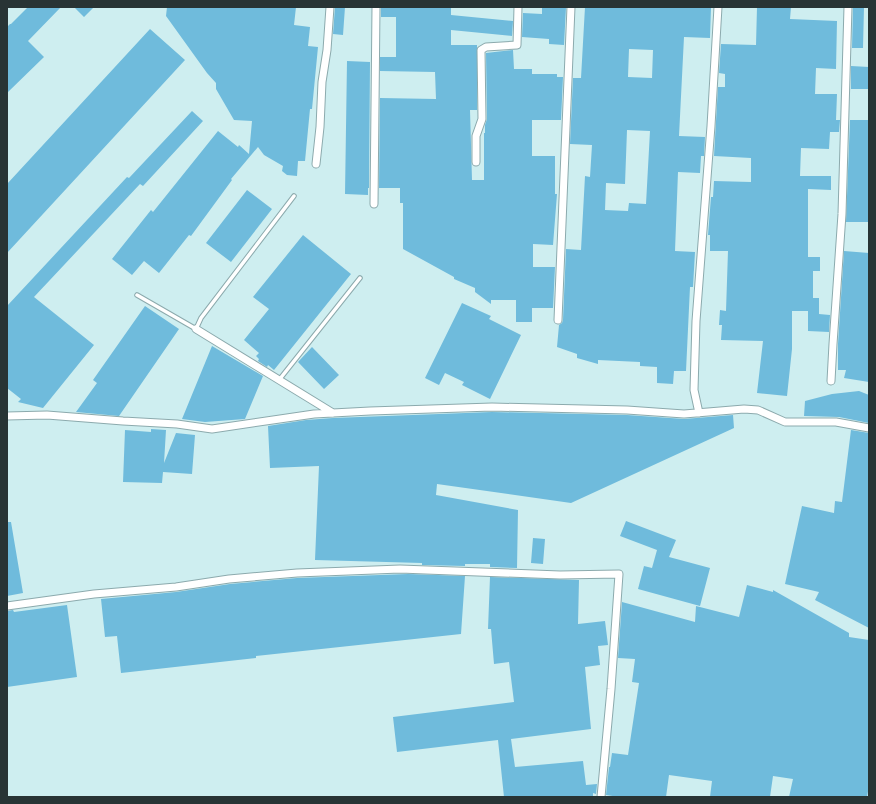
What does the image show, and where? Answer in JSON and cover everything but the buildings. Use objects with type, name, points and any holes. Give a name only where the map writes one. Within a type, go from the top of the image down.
[{"type":"street","points":[[316,164],[320,127],[322,82],[327,50],[330,7]]},
{"type":"street","points":[[374,204],[376,7]]},
{"type":"street","points":[[476,162],[476,136],[482,118],[480,50],[486,47],[517,45],[518,7]]},
{"type":"street","points":[[558,320],[571,7]]},
{"type":"street","points":[[699,413],[694,390],[696,320],[711,126],[718,7]]},
{"type":"street","points":[[832,382],[833,344],[842,214],[848,7]]},
{"type":"street","points":[[196,329],[333,413]]},
{"type":"street","points":[[7,416],[47,415],[177,424],[212,429],[314,414],[370,411],[492,407],[627,410],[684,414],[733,410],[758,410],[785,422],[836,422],[869,428]]},
{"type":"street","points":[[7,606],[94,594],[297,574],[400,569],[560,574],[619,574],[611,689],[601,797]]},
{"type":"lane","points":[[137,295],[196,329],[201,318],[294,196]]},
{"type":"lane","points":[[279,380],[360,278]]}]
